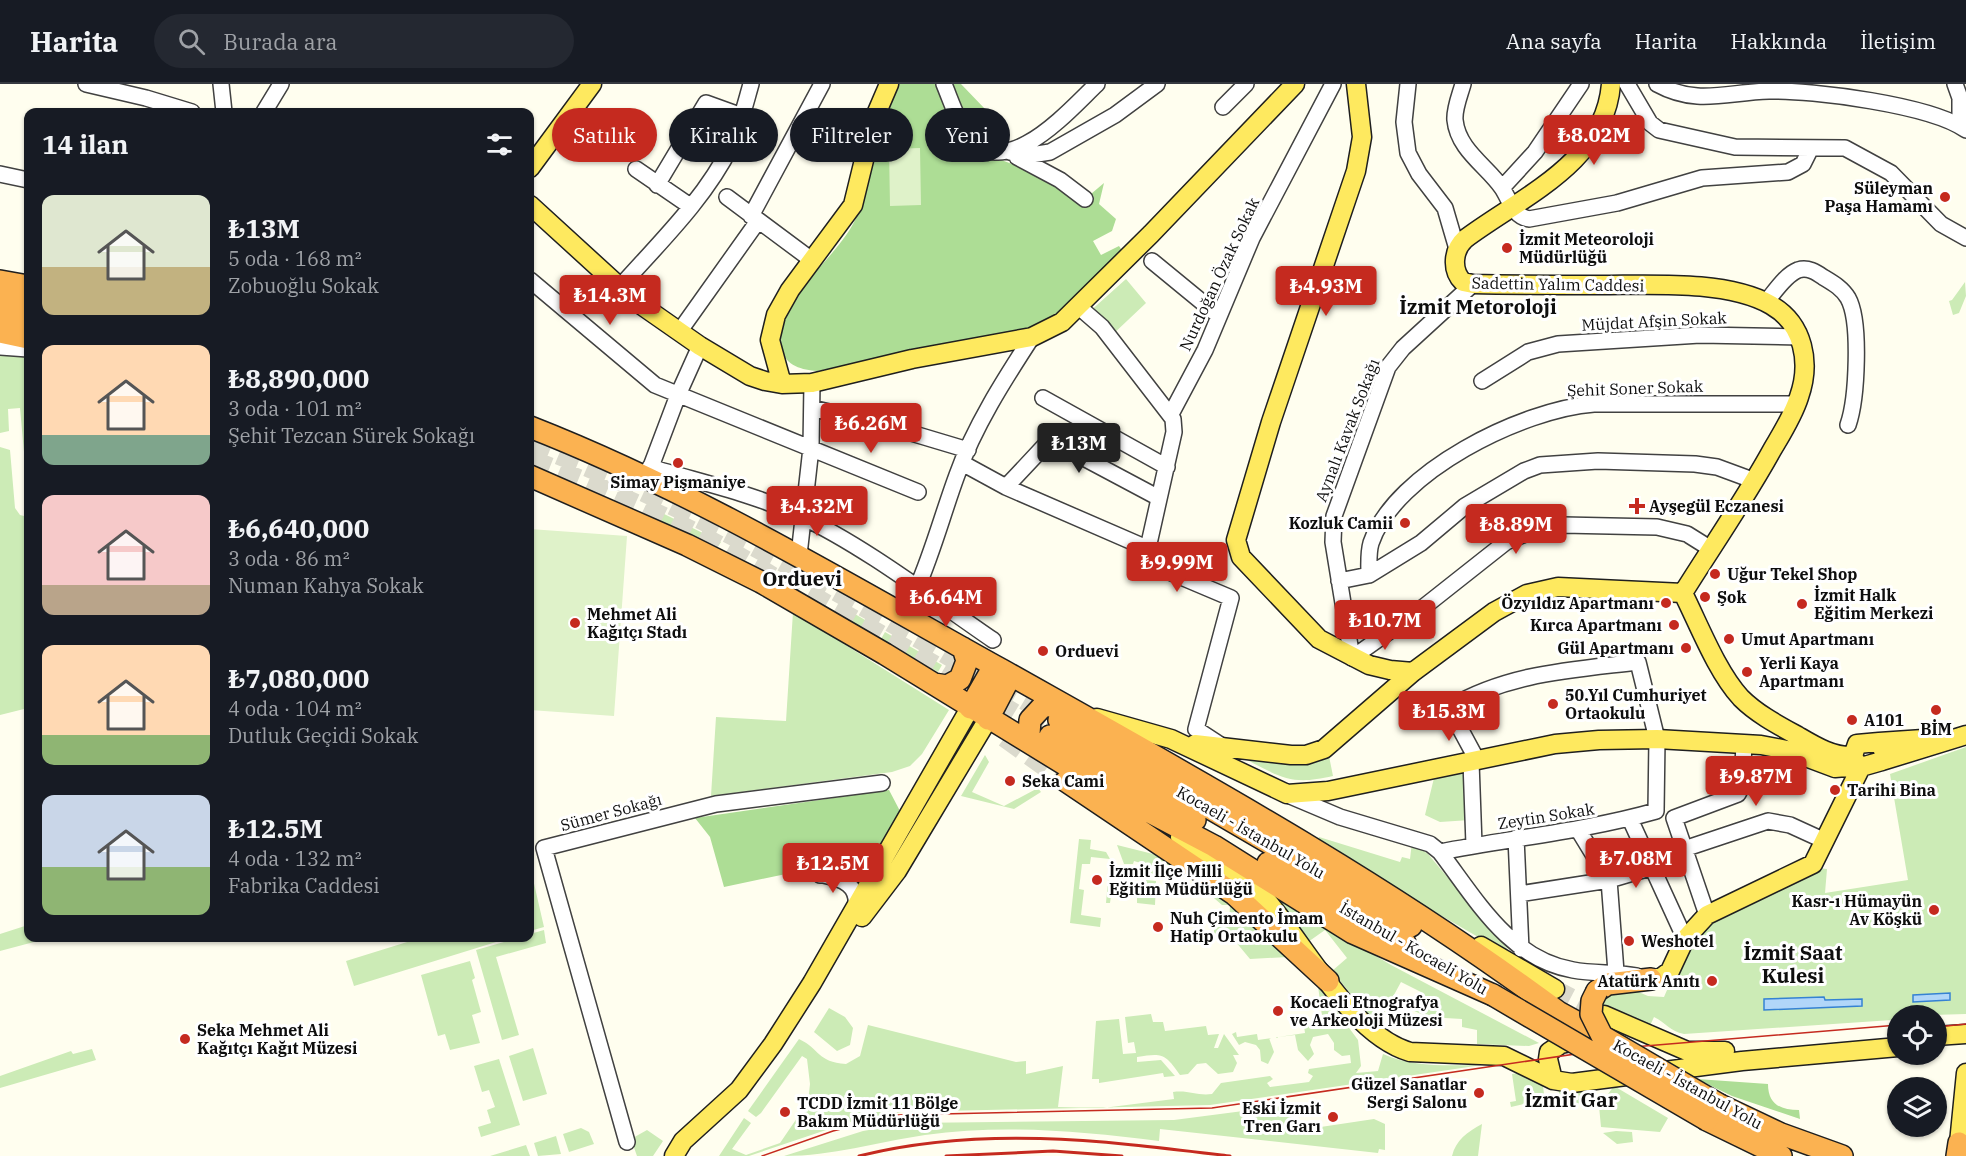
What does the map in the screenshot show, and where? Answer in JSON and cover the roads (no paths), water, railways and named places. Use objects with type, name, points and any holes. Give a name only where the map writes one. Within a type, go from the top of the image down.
[{"type":"highway","points":[[0,281],[24,285]]},
{"type":"highway","points":[[0,297],[24,301]]},
{"type":"highway","points":[[0,315],[24,320]]},
{"type":"highway","points":[[0,332],[24,337]]},
{"type":"highway","points":[[534,429],[649,472],[1002,671],[1100,786],[1214,846],[1353,933],[1502,983]]},
{"type":"highway","points":[[534,478],[687,545],[761,582],[934,684],[979,714],[1051,726],[1081,714],[1357,875],[1502,983]]},
{"type":"highway","points":[[934,684],[947,686],[960,679],[967,661],[963,648]]},
{"type":"highway","points":[[979,714],[1002,671]]},
{"type":"highway","name":"İstanbul - Kocaeli Yolu","points":[[1051,726],[1502,983],[1781,1156]]},
{"type":"highway","points":[[1066,782],[1234,894],[1328,981]]},
{"type":"highway","points":[[1602,1036],[1591,1014],[1592,1001],[1597,991],[1608,984],[1651,979]]},
{"type":"highway","name":"Kocaeli - İstanbul Yolu","points":[[1502,983],[1602,1036],[1713,1112],[1842,1156]]},
{"type":"main road","points":[[534,163],[592,84]]},
{"type":"main road","points":[[782,384],[772,354],[772,330],[786,296],[853,205],[874,119],[889,84]]},
{"type":"main road","points":[[534,209],[619,288],[700,346],[750,376],[782,384],[812,383],[912,359],[1032,337],[1062,322],[1295,84]]},
{"type":"main road","points":[[1356,84],[1362,130],[1356,171],[1270,422],[1236,540],[1241,557],[1277,593],[1309,630],[1352,658],[1379,669],[1413,672]]},
{"type":"main road","points":[[1457,249],[1465,239],[1554,178],[1586,147],[1606,113],[1611,84]]},
{"type":"main road","name":"Sadettin Yalım Caddesi","points":[[1457,249],[1457,274],[1463,282],[1687,287],[1724,290],[1766,302],[1786,316],[1800,337]]},
{"type":"main road","points":[[1683,593],[1755,481],[1797,404],[1804,375],[1800,337]]},
{"type":"main road","points":[[1081,714],[1171,739],[1227,749],[1291,755],[1317,752],[1342,736],[1413,672],[1512,601],[1539,590],[1590,588],[1683,593]]},
{"type":"main road","points":[[1683,593],[1725,674],[1740,697],[1762,715],[1807,742],[1857,763]]},
{"type":"main road","points":[[674,1156],[682,1142],[728,1101],[755,1070],[812,983],[889,849],[979,714]]},
{"type":"main road","points":[[812,983],[897,872],[979,714]]},
{"type":"main road","points":[[1171,739],[1287,794],[1328,791],[1578,742],[1656,739],[1744,744],[1787,750],[1835,768],[1906,756],[1963,735]]},
{"type":"main road","points":[[1651,979],[1662,977],[1670,971],[1685,939],[1707,915],[1813,864],[1825,841],[1857,763],[1857,744],[1963,735]]},
{"type":"main road","points":[[1879,742],[1884,752],[1882,761]]},
{"type":"main road","points":[[1100,786],[1248,882],[1274,908],[1328,981],[1371,1032],[1397,1048],[1428,1054],[1504,1056],[1553,1080],[1582,1082],[1700,1065],[1887,1048]]},
{"type":"main road","points":[[1357,875],[1555,988]]},
{"type":"main road","points":[[1604,1015],[1677,1048],[1702,1053],[1887,1040]]},
{"type":"main road","points":[[1553,1080],[1548,1057],[1554,1047],[1620,1033],[1645,1034]]},
{"type":"main road","points":[[1947,1035],[1966,1034]]},
{"type":"main road","points":[[1947,1043],[1966,1042]]},
{"type":"main road","points":[[1961,1147],[1966,1073]]},
{"type":"street","points":[[86,84],[144,91],[183,108]]},
{"type":"street","points":[[221,84],[224,108]]},
{"type":"street","points":[[266,108],[281,84]]},
{"type":"street","points":[[744,108],[751,84]]},
{"type":"street","points":[[680,333],[754,219],[822,84]]},
{"type":"street","points":[[944,84],[954,108]]},
{"type":"street","points":[[1010,151],[1038,137],[1097,84]]},
{"type":"street","points":[[1010,152],[1031,155],[1050,152],[1115,115],[1157,84]]},
{"type":"street","points":[[1223,107],[1246,84]]},
{"type":"street","name":"Nurdoğan Özak Sokak","points":[[1171,414],[1205,350],[1252,238],[1333,84]]},
{"type":"street","points":[[1408,84],[1404,122],[1407,153],[1419,174],[1445,208],[1457,249]]},
{"type":"street","points":[[1463,84],[1455,114],[1460,135],[1476,160],[1502,188],[1512,207],[1524,218],[1543,218],[1633,199],[1702,178],[1781,174],[1799,168],[1809,155],[1811,148]]},
{"type":"street","points":[[1502,188],[1535,152],[1581,84]]},
{"type":"street","points":[[1627,84],[1650,123],[1659,130],[1735,147],[1839,147],[1860,154],[1897,178],[1927,212],[1954,233],[1966,238]]},
{"type":"street","points":[[1657,84],[1679,95],[1698,97],[1779,90],[1863,100],[1917,112],[1963,128],[1960,99],[1955,84]]},
{"type":"street","points":[[704,108],[706,104],[718,108]]},
{"type":"street","points":[[1010,154],[1060,180],[1085,200]]},
{"type":"street","points":[[657,185],[671,162]]},
{"type":"street","points":[[619,288],[690,206],[720,162]]},
{"type":"street","points":[[636,170],[690,206]]},
{"type":"street","points":[[0,174],[24,179]]},
{"type":"street","points":[[727,197],[813,261]]},
{"type":"street","points":[[1152,261],[1220,316]]},
{"type":"street","points":[[1766,302],[1793,273],[1804,269],[1815,272],[1834,284],[1847,297],[1853,316],[1856,372],[1848,424]]},
{"type":"street","points":[[534,283],[655,385],[918,492]]},
{"type":"street","name":"Aynalı Kavak Sokağı","points":[[1352,658],[1333,542],[1334,516],[1388,367],[1403,348],[1473,284]]},
{"type":"street","points":[[1078,306],[1102,327],[1171,414],[1174,432],[1148,548]]},
{"type":"street","name":"Müjdat Afşin Sokak","points":[[1482,381],[1528,351],[1558,344],[1700,335],[1800,337]]},
{"type":"street","points":[[916,588],[929,560],[965,457],[1005,379],[1032,337]]},
{"type":"street","points":[[700,346],[678,394],[649,472],[768,502],[802,517],[916,588],[993,640]]},
{"type":"street","points":[[0,347],[24,349]]},
{"type":"street","points":[[799,555],[811,448],[812,383]]},
{"type":"street","points":[[1043,398],[1167,467]]},
{"type":"street","name":"Şehit Soner Sokak","points":[[1369,575],[1370,545],[1402,497],[1467,448],[1533,416],[1575,406],[1612,404],[1797,404]]},
{"type":"street","points":[[812,408],[881,424],[965,457],[1006,488],[1165,556],[1161,568],[1231,598],[1196,729],[1227,749]]},
{"type":"street","points":[[1006,488],[1050,440],[1159,498]]},
{"type":"street","points":[[1339,580],[1369,575],[1421,543],[1465,506],[1524,471],[1540,465],[1598,461],[1695,464],[1717,467],[1755,481]]},
{"type":"street","points":[[1352,658],[1416,613],[1506,542],[1539,528],[1563,525],[1657,527],[1687,534],[1711,549]]},
{"type":"street","points":[[1474,845],[1474,761],[1449,708],[1473,694],[1517,679],[1638,662],[1656,739],[1656,812],[1674,818],[1738,794],[1742,786],[1744,744]]},
{"type":"street","name":"Sümer Sokağı","points":[[627,1142],[544,848],[716,804],[882,783]]},
{"type":"street","points":[[1287,794],[1341,817],[1418,839],[1440,852],[1502,933],[1521,949],[1565,969],[1616,972],[1651,979]]},
{"type":"street","name":"Zeytin Sokak","points":[[1440,852],[1516,838],[1580,831],[1656,812]]},
{"type":"street","points":[[1674,818],[1707,915]]},
{"type":"street","points":[[1630,819],[1685,939]]},
{"type":"street","points":[[1684,849],[1768,822],[1790,825],[1825,841]]},
{"type":"street","points":[[1580,831],[1608,880],[1616,972]]},
{"type":"street","points":[[1516,838],[1521,949]]},
{"type":"street","points":[[856,908],[858,898],[851,886],[839,879],[820,875],[865,864],[889,849]]},
{"type":"street","points":[[1520,894],[1608,880],[1653,867]]},
{"type":"water","points":[[1950,993],[1950,1000],[1913,1002],[1913,995]]},
{"type":"water","points":[[1824,997],[1825,1000],[1862,999],[1862,1006],[1764,1010],[1764,999]]},
{"type":"tunnel","points":[[534,445],[666,502],[797,569],[1054,717]]},
{"type":"tunnel","points":[[534,462],[598,488],[697,534],[792,590]]},
{"type":"tunnel","points":[[781,579],[935,666],[1044,732]]},
{"type":"tunnel","points":[[1005,737],[1066,781]]},
{"type":"tunnel","points":[[1555,989],[1603,1014]]},
{"type":"tram line","points":[[1947,1026],[1966,1024]]},
{"type":"tram line","points":[[762,1156],[833,1131],[898,1115],[1212,1108],[1609,1049],[1887,1026]]},
{"type":"railway","points":[[859,1156],[905,1146],[998,1138],[1091,1141],[1230,1156]]},
{"type":"railway","points":[[946,1156],[1053,1151],[1122,1156]]},
{"type":"place","name":"Süleyman Paşa Hamamı","points":[[1945,197]]},
{"type":"place","name":"İzmit Meteoroloji Müdürlüğü","points":[[1507,248]]},
{"type":"place","name":"Simay Pişmaniye","points":[[678,463]]},
{"type":"place","name":"Ayşegül Eczanesi","points":[[1637,506]]},
{"type":"place","name":"Kozluk Camii","points":[[1405,523]]},
{"type":"place","name":"Uğur Tekel Shop","points":[[1715,574]]},
{"type":"place","name":"Şok","points":[[1705,597]]},
{"type":"place","name":"Özyıldız Apartmanı","points":[[1666,603]]},
{"type":"place","name":"İzmit Halk Eğitim Merkezi","points":[[1802,604]]},
{"type":"place","name":"Mehmet Ali Kağıtçı Stadı","points":[[575,623]]},
{"type":"place","name":"Kırca Apartmanı","points":[[1674,625]]},
{"type":"place","name":"Umut Apartmanı","points":[[1729,639]]},
{"type":"place","name":"Gül Apartmanı","points":[[1686,648]]},
{"type":"place","name":"Orduevi","points":[[1043,651]]},
{"type":"place","name":"Yerli Kaya Apartmanı","points":[[1747,672]]},
{"type":"place","name":"50.Yıl Cumhuriyet Ortaokulu","points":[[1553,704]]},
{"type":"place","name":"BİM","points":[[1936,710]]},
{"type":"place","name":"A101","points":[[1852,720]]},
{"type":"place","name":"Seka Cami","points":[[1010,781]]},
{"type":"place","name":"Tarihi Bina","points":[[1835,790]]},
{"type":"place","name":"İzmit İlçe Milli Eğitim Müdürlüğü","points":[[1097,880]]},
{"type":"place","name":"Kasr-ı Hümayün Av Köşkü","points":[[1934,910]]},
{"type":"place","name":"Nuh Çimento İmam Hatip Ortaokulu","points":[[1158,927]]},
{"type":"place","name":"Weshotel","points":[[1629,941]]},
{"type":"place","name":"Atatürk Anıtı","points":[[1712,981]]},
{"type":"place","name":"Kocaeli Etnografya ve Arkeoloji Müzesi","points":[[1278,1011]]},
{"type":"place","name":"Seka Mehmet Ali Kağıtçı Kağıt Müzesi","points":[[185,1039]]},
{"type":"place","name":"Güzel Sanatlar Sergi Salonu","points":[[1479,1093]]},
{"type":"place","name":"TCDD İzmit 11 Bölge Bakım Müdürlüğü","points":[[785,1112]]},
{"type":"place","name":"Eski İzmit Tren Garı","points":[[1333,1117]]},
{"type":"district","name":"İzmit Metoroloji","points":[[1478,307]]},
{"type":"district","name":"Orduevi","points":[[802,579]]},
{"type":"district","name":"İzmit Saat Kulesi","points":[[1793,964]]},
{"type":"district","name":"İzmit Gar","points":[[1571,1100]]}]
